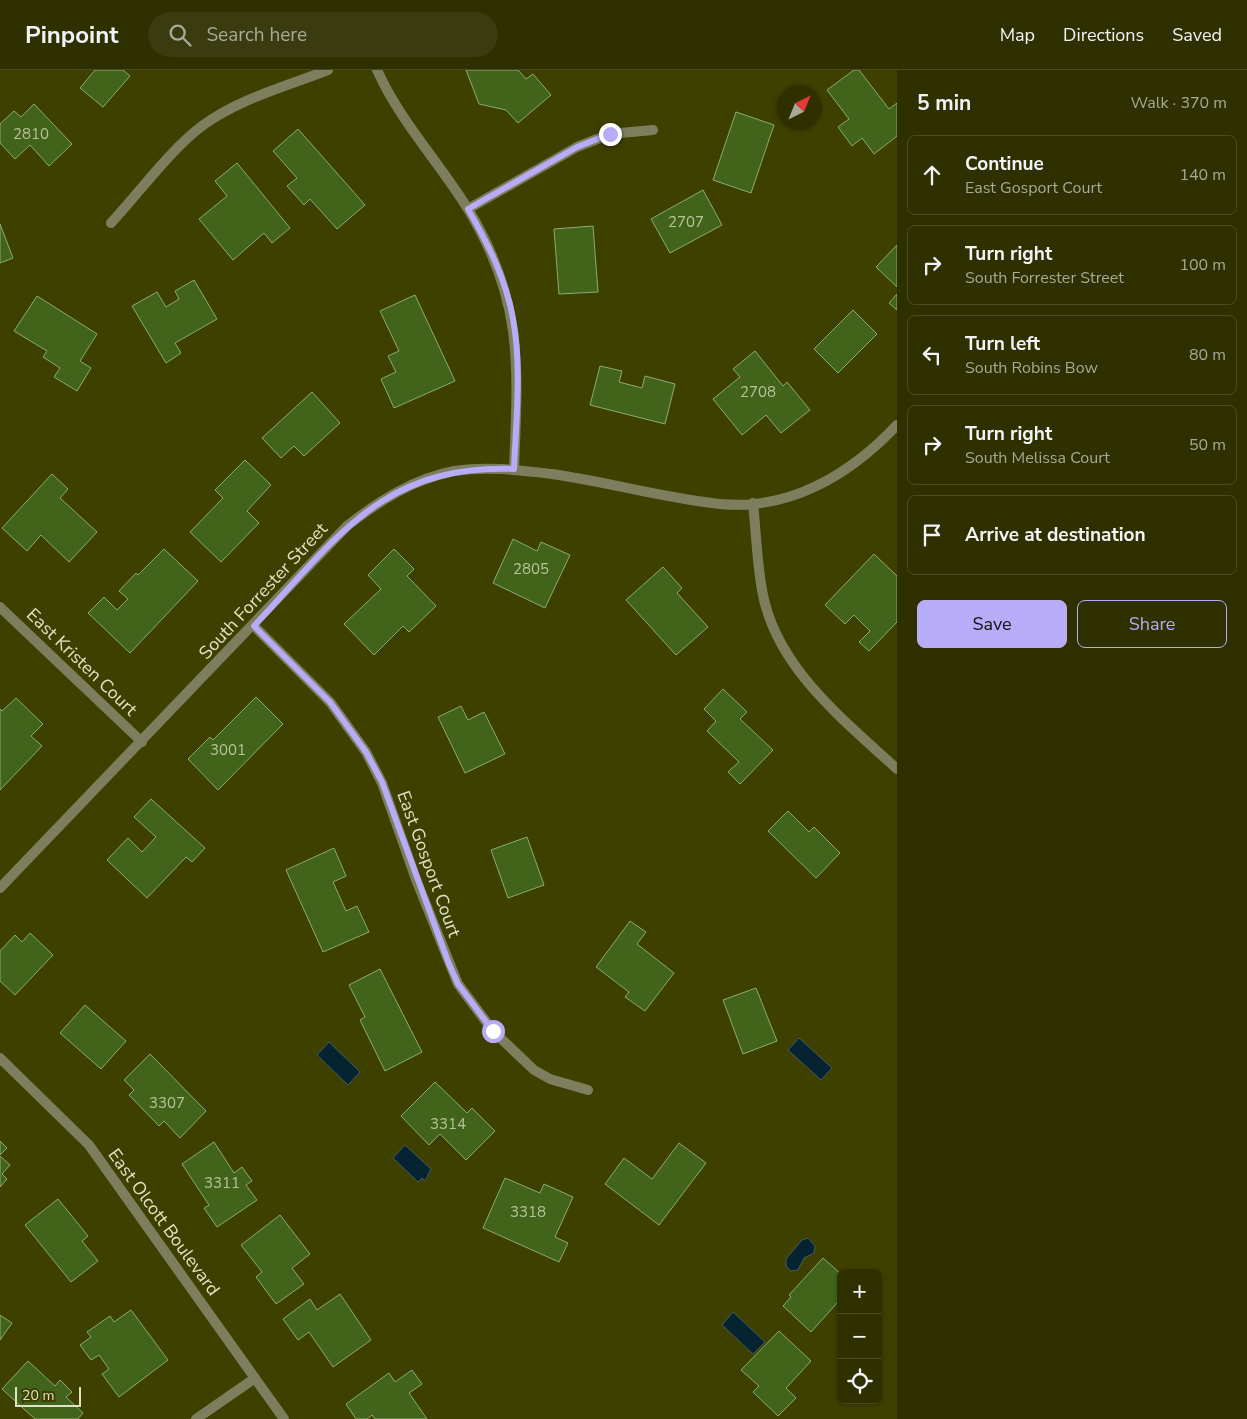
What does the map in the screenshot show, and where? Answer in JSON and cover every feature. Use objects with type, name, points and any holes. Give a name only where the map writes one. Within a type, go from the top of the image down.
[{"type":"street","points":[[111,223],[181,146],[203,125],[229,110],[328,70]]},
{"type":"street","points":[[376,70],[411,128],[468,209],[496,264],[513,319],[518,384],[514,469]]},
{"type":"street","points":[[468,209],[577,147],[610,134],[653,130]]},
{"type":"street","name":"South Forrester Street","points":[[0,888],[254,626],[348,526],[376,504],[427,479],[453,472],[483,468],[514,469],[604,482],[722,504],[754,503],[788,497],[820,485],[848,470],[897,425]]},
{"type":"street","points":[[754,503],[762,590],[768,615],[779,639],[810,686],[897,769]]},
{"type":"street","name":"East Kristen Court","points":[[0,607],[142,742]]},
{"type":"street","name":"East Gosport Court","points":[[254,626],[330,702],[366,752],[382,782],[449,964],[463,990],[493,1031],[534,1070],[550,1079],[588,1090]]},
{"type":"street","name":"East Olcott Boulevard","points":[[0,1058],[89,1145],[284,1419]]},
{"type":"street","points":[[196,1419],[255,1378]]},
{"type":"water","points":[[799,1038],[832,1068],[821,1080],[788,1050]]},
{"type":"water","points":[[329,1042],[360,1072],[348,1085],[317,1055]]},
{"type":"water","points":[[405,1145],[431,1169],[425,1181],[422,1178],[418,1182],[393,1158]]},
{"type":"water","points":[[808,1238],[815,1246],[814,1253],[804,1258],[798,1270],[791,1271],[786,1266],[786,1259],[802,1240]]},
{"type":"water","points":[[733,1312],[765,1342],[753,1354],[722,1325]]},
{"type":"building","points":[[95,70],[123,70],[130,76],[103,107],[80,88]]},
{"type":"building","points":[[466,70],[518,70],[526,79],[533,74],[551,95],[518,123],[506,110],[479,104]]},
{"type":"building","points":[[854,70],[859,70],[889,109],[897,103],[897,136],[874,154],[862,138],[852,146],[838,127],[849,119],[827,90]]},
{"type":"building","points":[[34,104],[72,144],[49,166],[30,145],[15,159],[0,143],[0,124],[14,111],[21,117]]},
{"type":"building","points":[[736,112],[774,125],[751,193],[713,180]]},
{"type":"building","points":[[298,129],[365,205],[337,229],[310,199],[304,205],[287,186],[297,178],[273,151]]},
{"type":"building","points":[[237,163],[290,228],[272,243],[264,233],[233,260],[199,219],[227,196],[215,181]]},
{"type":"building","points":[[703,190],[722,225],[670,253],[651,219]]},
{"type":"building","points":[[0,224],[13,258],[0,263]]},
{"type":"building","points":[[593,226],[598,292],[559,294],[554,229]]},
{"type":"building","points":[[897,245],[897,287],[876,267]]},
{"type":"building","points":[[194,280],[217,319],[175,343],[181,353],[166,363],[132,306],[157,292],[166,307],[179,299],[175,291]]},
{"type":"building","points":[[897,294],[897,310],[889,303]]},
{"type":"building","points":[[415,295],[455,381],[394,408],[381,379],[396,372],[388,356],[399,351],[380,311]]},
{"type":"building","points":[[37,296],[97,334],[80,361],[91,368],[77,391],[54,377],[60,368],[43,357],[47,351],[14,331]]},
{"type":"building","points":[[853,310],[877,334],[838,373],[814,349]]},
{"type":"building","points":[[755,351],[783,386],[787,382],[810,410],[781,433],[766,415],[742,435],[713,399],[740,377],[733,369]]},
{"type":"building","points":[[600,366],[622,371],[619,382],[642,388],[645,376],[675,384],[665,424],[590,405]]},
{"type":"building","points":[[312,392],[340,423],[304,456],[294,446],[281,458],[262,438]]},
{"type":"building","points":[[245,460],[271,485],[247,511],[259,523],[221,562],[190,532],[223,498],[215,490]]},
{"type":"building","points":[[52,474],[68,489],[60,498],[97,532],[69,562],[41,535],[27,551],[2,528]]},
{"type":"building","points":[[513,539],[537,551],[541,542],[570,555],[545,608],[493,583]]},
{"type":"building","points":[[164,549],[198,581],[130,653],[88,613],[104,597],[117,610],[128,599],[119,591],[136,573],[138,575]]},
{"type":"building","points":[[394,549],[414,569],[407,576],[436,606],[409,632],[403,626],[374,655],[344,624],[381,589],[368,575]]},
{"type":"building","points":[[874,554],[897,576],[897,622],[869,651],[859,642],[870,631],[854,615],[845,624],[825,605]]},
{"type":"building","points":[[663,567],[682,588],[677,593],[708,627],[676,655],[626,600]]},
{"type":"building","points":[[723,689],[747,712],[740,719],[773,750],[740,784],[728,772],[739,762],[707,731],[716,721],[704,709]]},
{"type":"building","points":[[256,697],[283,724],[218,790],[188,759],[210,737],[213,740]]},
{"type":"building","points":[[16,698],[43,724],[31,736],[42,746],[0,790],[0,709],[2,711]]},
{"type":"building","points":[[461,706],[468,720],[484,712],[505,754],[465,773],[438,717]]},
{"type":"building","points":[[151,799],[205,848],[192,862],[186,857],[147,898],[107,860],[128,838],[142,852],[156,837],[134,817]]},
{"type":"building","points":[[788,811],[809,832],[814,827],[840,853],[816,878],[768,831]]},
{"type":"building","points":[[527,837],[544,885],[508,898],[491,850]]},
{"type":"building","points":[[334,848],[346,876],[333,882],[346,911],[357,906],[369,932],[323,952],[286,870]]},
{"type":"building","points":[[630,921],[646,932],[637,944],[674,973],[645,1011],[625,997],[629,992],[596,967]]},
{"type":"building","points":[[30,933],[53,955],[15,995],[0,981],[0,951],[15,935],[22,942]]},
{"type":"building","points":[[380,969],[422,1052],[385,1071],[360,1020],[365,1017],[349,985]]},
{"type":"building","points":[[756,988],[777,1041],[743,1054],[723,1000]]},
{"type":"building","points":[[85,1005],[126,1041],[101,1069],[60,1033]]},
{"type":"building","points":[[150,1054],[206,1111],[180,1138],[164,1121],[159,1126],[129,1095],[134,1090],[124,1080]]},
{"type":"building","points":[[435,1082],[467,1113],[472,1108],[495,1131],[466,1160],[440,1134],[429,1145],[401,1116]]},
{"type":"building","points":[[0,1141],[7,1148],[0,1155]]},
{"type":"building","points":[[214,1142],[234,1173],[242,1167],[252,1181],[246,1185],[257,1200],[217,1227],[204,1208],[209,1205],[182,1164]]},
{"type":"building","points":[[679,1143],[706,1163],[659,1225],[605,1184],[624,1158],[652,1179]]},
{"type":"building","points":[[0,1156],[10,1165],[2,1174],[7,1179],[0,1187]]},
{"type":"building","points":[[505,1178],[540,1193],[544,1184],[573,1197],[555,1237],[568,1243],[559,1262],[483,1228]]},
{"type":"building","points":[[58,1199],[88,1236],[82,1241],[98,1261],[71,1282],[25,1225]]},
{"type":"building","points":[[280,1215],[310,1254],[292,1268],[304,1284],[276,1304],[256,1277],[262,1272],[241,1245]]},
{"type":"building","points":[[823,1258],[837,1270],[837,1303],[811,1332],[783,1306],[791,1297],[789,1295]]},
{"type":"building","points":[[340,1294],[371,1340],[333,1367],[309,1332],[298,1340],[283,1319],[310,1299],[317,1310]]},
{"type":"building","points":[[131,1310],[168,1360],[119,1397],[102,1374],[109,1369],[99,1355],[91,1360],[80,1345],[91,1337],[87,1332],[110,1316],[114,1322]]},
{"type":"building","points":[[0,1315],[12,1323],[0,1340]]},
{"type":"building","points":[[779,1331],[811,1361],[786,1388],[796,1398],[778,1416],[753,1392],[759,1386],[741,1370]]},
{"type":"building","points":[[28,1361],[55,1386],[60,1380],[72,1392],[66,1397],[83,1413],[78,1419],[35,1419],[2,1389]]},
{"type":"building","points":[[412,1370],[422,1384],[409,1393],[427,1419],[375,1419],[372,1415],[367,1419],[356,1419],[346,1404],[389,1373],[395,1382]]},
{"type":"route","points":[[493,1031],[458,984],[417,882],[382,782],[366,752],[330,702],[254,626],[348,526],[376,504],[401,490],[427,479],[453,472],[483,468],[514,469],[518,384],[513,319],[508,297],[496,264],[468,209],[577,147],[610,134]]}]
